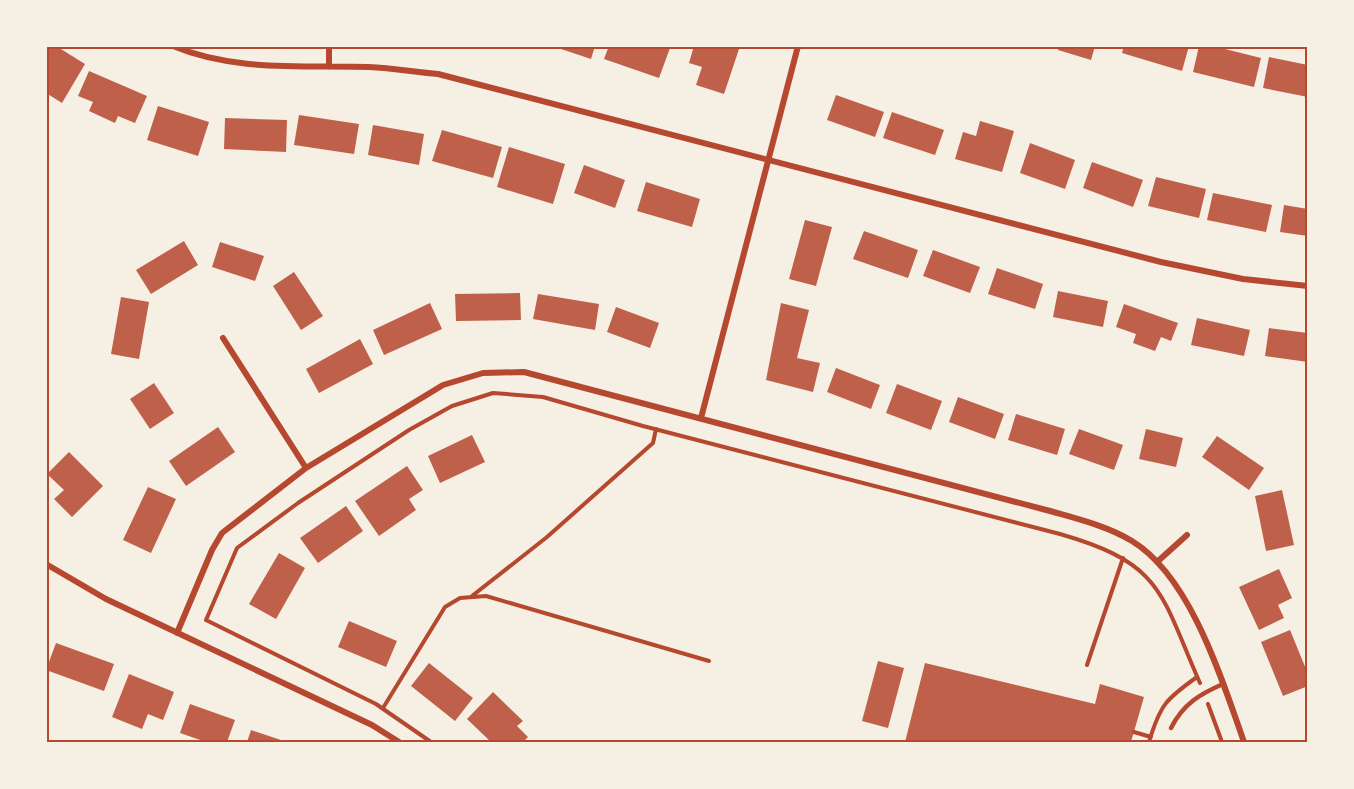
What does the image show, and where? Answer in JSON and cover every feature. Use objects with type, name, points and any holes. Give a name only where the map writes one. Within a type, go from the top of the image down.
[{"type":"street","points":[[173,46],[212,59],[245,64],[371,67],[438,74],[1200,271],[1243,279],[1308,286]]},
{"type":"street","points":[[329,46],[329,67]]},
{"type":"street","points":[[701,418],[798,46]]},
{"type":"street","points":[[223,338],[306,468]]},
{"type":"street","points":[[177,633],[212,550],[222,532],[306,468],[442,386],[483,373],[524,372],[1085,522],[1133,542],[1157,562],[1185,600],[1223,684],[1244,742]]},
{"type":"street","points":[[1157,562],[1187,535]]},
{"type":"street","points":[[46,564],[106,599],[372,725],[399,742]]},
{"type":"lane","points":[[1171,728],[1178,713],[1204,692],[1223,684]]},
{"type":"path","points":[[431,742],[382,708],[206,620],[237,548],[298,503],[409,430],[468,399],[493,393],[543,397],[656,429],[1060,534],[1111,550],[1148,576],[1165,600],[1204,692],[1222,742]]},
{"type":"path","points":[[471,597],[547,537],[653,443],[656,429]]},
{"type":"path","points":[[1087,665],[1123,558]]},
{"type":"path","points":[[382,708],[445,607],[460,598],[486,596],[709,661]]},
{"type":"path","points":[[1134,732],[1151,737]]},
{"type":"building","points":[[46,46],[56,46],[85,64],[62,103],[46,93]]},
{"type":"building","points":[[552,46],[595,46],[591,59]]},
{"type":"building","points":[[609,46],[666,46],[670,48],[659,78],[604,59]]},
{"type":"building","points":[[694,46],[740,46],[724,94],[696,85],[702,67],[689,63]]},
{"type":"building","points":[[1059,46],[1095,46],[1091,60],[1058,50]]},
{"type":"building","points":[[1124,46],[1189,46],[1182,71],[1122,53]]},
{"type":"building","points":[[1199,46],[1213,46],[1261,58],[1254,87],[1193,72]]},
{"type":"building","points":[[1269,57],[1308,65],[1308,97],[1263,88]]},
{"type":"building","points":[[89,71],[147,96],[135,123],[118,116],[115,123],[89,111],[93,102],[78,96]]},
{"type":"building","points":[[836,95],[884,112],[875,137],[827,120]]},
{"type":"building","points":[[158,106],[209,122],[198,156],[147,140]]},
{"type":"building","points":[[892,112],[944,130],[935,155],[883,138]]},
{"type":"building","points":[[299,115],[359,124],[354,154],[294,145]]},
{"type":"building","points":[[225,118],[287,120],[286,152],[224,149]]},
{"type":"building","points":[[980,121],[1014,131],[1002,172],[955,159],[963,132],[976,136]]},
{"type":"building","points":[[373,125],[424,134],[419,165],[368,155]]},
{"type":"building","points":[[442,130],[502,147],[493,178],[432,161]]},
{"type":"building","points":[[1030,143],[1075,160],[1065,189],[1020,173]]},
{"type":"building","points":[[509,147],[565,164],[553,204],[497,187]]},
{"type":"building","points":[[1092,162],[1143,180],[1133,207],[1083,188]]},
{"type":"building","points":[[584,165],[625,180],[615,208],[574,193]]},
{"type":"building","points":[[1156,177],[1206,189],[1199,218],[1148,206]]},
{"type":"building","points":[[646,182],[700,199],[692,227],[637,211]]},
{"type":"building","points":[[1213,193],[1272,205],[1266,232],[1207,220]]},
{"type":"building","points":[[1284,205],[1308,209],[1308,236],[1280,232]]},
{"type":"building","points":[[805,220],[832,227],[816,286],[789,279]]},
{"type":"building","points":[[864,231],[918,250],[908,278],[853,259]]},
{"type":"building","points":[[184,241],[198,265],[151,294],[136,270]]},
{"type":"building","points":[[220,242],[264,256],[255,281],[212,267]]},
{"type":"building","points":[[933,250],[980,267],[970,293],[923,276]]},
{"type":"building","points":[[997,268],[1043,284],[1035,309],[988,294]]},
{"type":"building","points":[[294,272],[323,316],[301,330],[273,286]]},
{"type":"building","points":[[1058,291],[1108,301],[1103,327],[1053,317]]},
{"type":"building","points":[[520,293],[521,320],[456,321],[455,294]]},
{"type":"building","points":[[538,294],[599,304],[595,330],[533,319]]},
{"type":"building","points":[[121,297],[149,302],[139,359],[111,354]]},
{"type":"building","points":[[430,303],[442,329],[384,355],[373,330]]},
{"type":"building","points":[[781,303],[809,310],[797,358],[820,363],[813,392],[766,380]]},
{"type":"building","points":[[1124,304],[1178,323],[1171,341],[1161,337],[1155,351],[1133,343],[1136,334],[1116,327]]},
{"type":"building","points":[[616,307],[659,323],[650,348],[607,332]]},
{"type":"building","points":[[1197,318],[1250,330],[1244,356],[1191,345]]},
{"type":"building","points":[[1269,328],[1308,333],[1308,362],[1265,356]]},
{"type":"building","points":[[360,339],[373,364],[319,393],[306,369]]},
{"type":"building","points":[[836,368],[880,385],[871,409],[827,392]]},
{"type":"building","points":[[154,383],[174,413],[150,429],[130,399]]},
{"type":"building","points":[[897,384],[942,401],[931,430],[886,413]]},
{"type":"building","points":[[958,397],[1004,414],[995,439],[949,422]]},
{"type":"building","points":[[1016,414],[1065,429],[1057,455],[1008,440]]},
{"type":"building","points":[[218,427],[235,452],[186,486],[169,461]]},
{"type":"building","points":[[1079,429],[1123,445],[1114,470],[1069,454]]},
{"type":"building","points":[[1146,429],[1183,438],[1176,467],[1139,459]]},
{"type":"building","points":[[472,435],[485,462],[440,483],[428,456]]},
{"type":"building","points":[[1217,436],[1264,468],[1249,490],[1202,457]]},
{"type":"building","points":[[69,452],[103,486],[72,517],[54,499],[64,490],[47,474]]},
{"type":"building","points":[[407,466],[423,490],[409,499],[416,510],[379,536],[355,501]]},
{"type":"building","points":[[148,487],[176,499],[151,553],[123,540]]},
{"type":"building","points":[[1282,490],[1294,545],[1266,551],[1255,496]]},
{"type":"building","points":[[346,506],[363,531],[318,563],[300,538]]},
{"type":"building","points":[[279,553],[305,568],[276,619],[249,604]]},
{"type":"building","points":[[1279,569],[1292,598],[1278,605],[1284,618],[1259,630],[1239,587]]},
{"type":"building","points":[[349,621],[397,641],[386,667],[338,647]]},
{"type":"building","points":[[1290,630],[1308,674],[1308,686],[1283,696],[1261,642]]},
{"type":"building","points":[[56,643],[114,664],[104,691],[46,670]]},
{"type":"building","points":[[878,661],[904,668],[888,728],[862,721]]},
{"type":"building","points":[[429,663],[473,698],[455,721],[411,686]]},
{"type":"building","points":[[925,663],[1095,704],[1100,684],[1144,697],[1131,742],[905,742]]},
{"type":"building","points":[[129,674],[174,692],[163,720],[148,714],[142,729],[112,717]]},
{"type":"building","points":[[493,692],[523,721],[517,726],[528,737],[523,742],[491,742],[467,719]]},
{"type":"building","points":[[190,704],[235,720],[227,742],[206,742],[180,733]]},
{"type":"building","points":[[251,730],[287,742],[247,742]]}]
